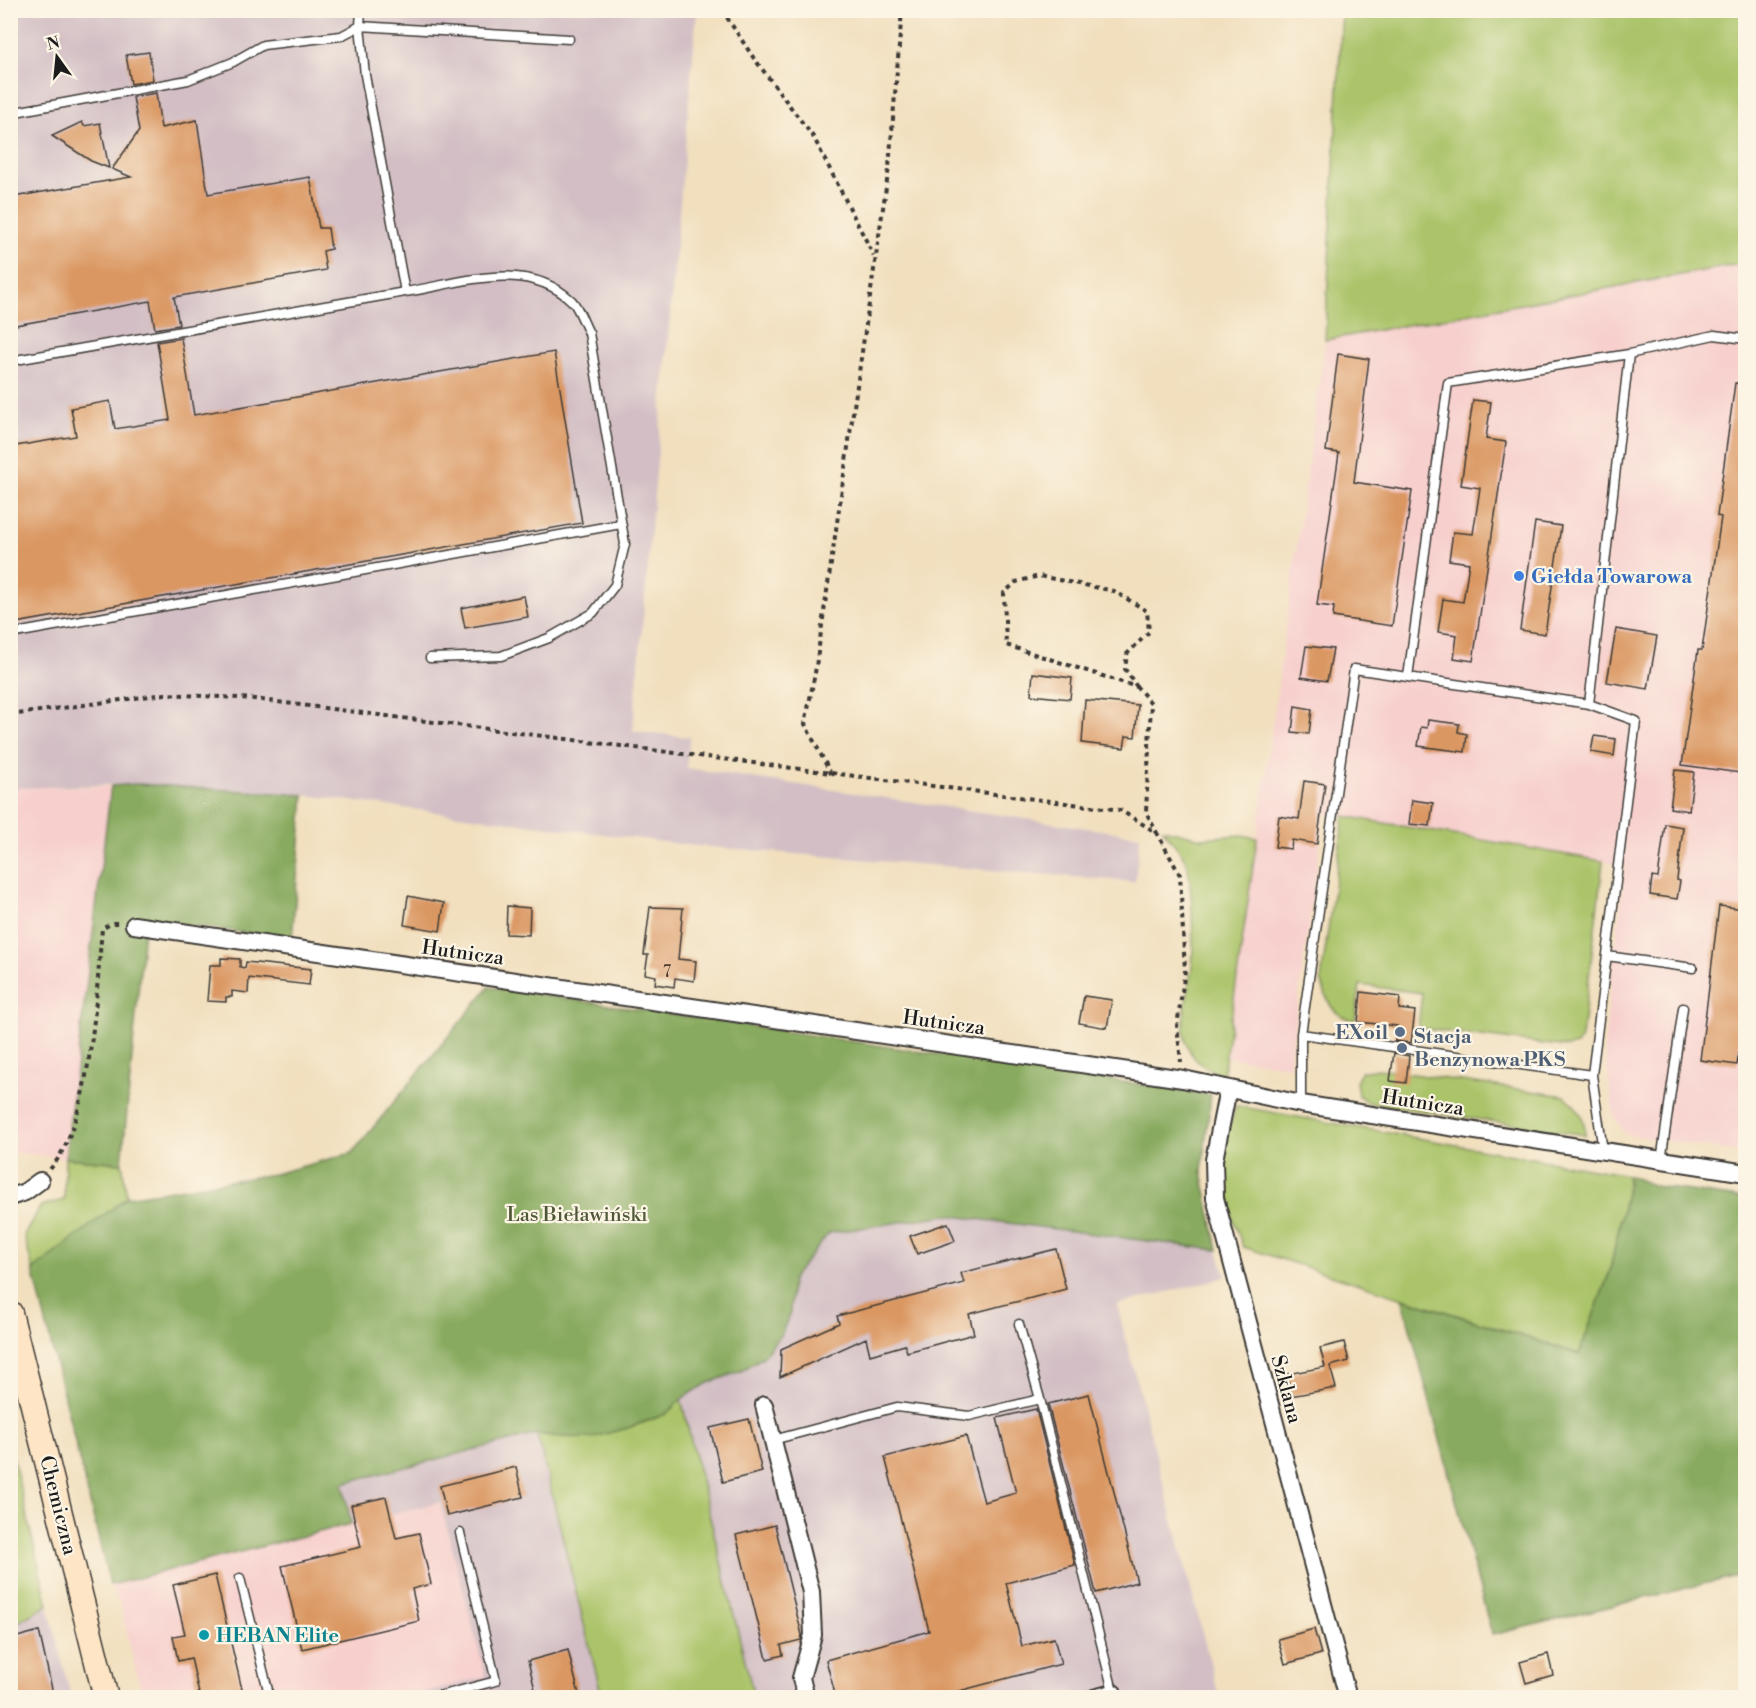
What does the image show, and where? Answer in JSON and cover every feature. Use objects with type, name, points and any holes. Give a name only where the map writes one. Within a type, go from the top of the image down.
[{"type":"street","name":"Hutnicza","points":[[134,925],[1184,1079],[1301,1104],[1746,1173]]},
{"type":"street","name":"Szklana","points":[[1228,1089],[1214,1160],[1215,1198],[1348,1698]]},
{"type":"street","points":[[10,1197],[25,1192],[40,1181]]},
{"type":"street","name":"Chemiczna","points":[[10,1313],[106,1698]]},
{"type":"street","points":[[764,1405],[811,1592],[813,1635],[801,1678],[806,1698]]},
{"type":"street","points":[[1094,1698],[1114,1695]]},
{"type":"lane","points":[[361,10],[360,26],[365,75],[405,292]]},
{"type":"lane","points":[[10,113],[188,80],[233,62],[263,45],[341,36],[360,26],[568,39]]},
{"type":"lane","points":[[10,361],[511,274],[543,281],[573,302],[589,333],[625,544],[615,585],[593,613],[549,638],[501,656],[430,658]]},
{"type":"lane","points":[[1408,677],[1448,383],[1629,354],[1714,335],[1746,339]]},
{"type":"lane","points":[[1589,704],[1629,354]]},
{"type":"lane","points":[[10,634],[621,524]]},
{"type":"lane","points":[[1301,1104],[1301,1034],[1354,669],[1589,704],[1636,721],[1592,1075],[1603,1152]]},
{"type":"lane","points":[[1607,956],[1693,968]]},
{"type":"lane","points":[[1661,1161],[1683,1008]]},
{"type":"lane","points":[[1301,1034],[1592,1075]]},
{"type":"lane","points":[[1019,1324],[1114,1695]]},
{"type":"lane","points":[[772,1440],[897,1407],[969,1416],[1040,1399]]},
{"type":"lane","points":[[430,1698],[496,1681],[460,1533]]},
{"type":"lane","points":[[240,1578],[270,1698]]},
{"type":"path","points":[[722,10],[753,57],[814,138],[874,257]]},
{"type":"path","points":[[831,774],[806,724],[816,673],[874,257],[889,167],[902,10]]},
{"type":"path","points":[[1137,687],[1006,645],[1004,593],[1016,582],[1039,576],[1114,591],[1147,611],[1149,632],[1127,654],[1125,669],[1151,703],[1146,812],[1180,875],[1185,971],[1177,1026],[1184,1079]]},
{"type":"path","points":[[10,715],[165,694],[254,699],[1120,810],[1157,833]]},
{"type":"path","points":[[40,1181],[54,1165],[67,1138],[87,1073],[102,929],[112,923],[134,925]]},
{"type":"shaded area","points":[[10,11],[697,11],[633,731],[690,737],[686,768],[1140,836],[1135,882],[687,845],[304,795],[138,784],[11,788]]},
{"type":"shaded area","name":"Giełda Towarowa","points":[[1745,263],[1745,1153],[1625,1134],[1614,1116],[1604,1046],[1625,865],[1324,813],[1289,1066],[1227,1057],[1325,340]]},
{"type":"shaded area","points":[[111,786],[65,1158],[11,1152],[10,788]]},
{"type":"shaded area","points":[[946,1215],[1218,1250],[1226,1277],[1117,1305],[1219,1697],[754,1697],[681,1399],[708,1383],[741,1371],[790,1314],[792,1280],[829,1233]]},
{"type":"shaded area","points":[[537,1434],[602,1697],[405,1697],[486,1677],[440,1502],[351,1524],[343,1483]]},
{"type":"shaded area","points":[[440,1502],[486,1677],[405,1698],[142,1697],[121,1607],[110,1585]]},
{"type":"shaded area","points":[[48,1605],[71,1697],[11,1697],[10,1626]]},
{"type":"green space","points":[[1342,11],[1745,11],[1745,263],[1325,340]]},
{"type":"green space","points":[[138,784],[304,795],[292,939],[145,919],[122,1163],[65,1158],[111,786]]},
{"type":"green space","points":[[1344,816],[1603,861],[1582,1036],[1577,1045],[1568,1047],[1418,1028],[1422,993],[1360,985],[1355,1021],[1335,1011],[1328,1001],[1321,980]]},
{"type":"green space","points":[[1163,829],[1201,838],[1242,835],[1257,838],[1223,1075],[1205,1067],[1193,1057],[1187,1044],[1184,1016],[1193,957],[1189,872],[1185,860]]},
{"type":"green space","name":"Las Bieławiński","points":[[489,987],[1211,1095],[1202,1172],[1218,1250],[946,1215],[829,1233],[792,1279],[790,1314],[781,1334],[763,1357],[741,1371],[708,1383],[684,1397],[666,1414],[628,1428],[590,1438],[537,1434],[343,1483],[351,1524],[110,1585],[33,1270],[127,1197],[274,1174],[352,1153]]},
{"type":"green space","points":[[1378,1069],[1565,1096],[1580,1113],[1585,1135],[1368,1103],[1358,1095],[1356,1081],[1361,1072]]},
{"type":"green space","points":[[1236,1106],[1627,1175],[1628,1183],[1610,1271],[1579,1354],[1243,1247],[1221,1186],[1226,1137]]},
{"type":"green space","points":[[65,1158],[122,1163],[127,1197],[33,1270],[24,1235],[41,1206],[64,1200]]},
{"type":"green space","points":[[1627,1175],[1655,1186],[1745,1199],[1745,1574],[1492,1635],[1402,1298],[1579,1354],[1610,1271],[1628,1183]]},
{"type":"green space","points":[[681,1399],[754,1697],[602,1697],[537,1434],[568,1436],[618,1430],[664,1414]]},
{"type":"green space","points":[[10,1445],[48,1605],[11,1626],[10,1626]]},
{"type":"building","points":[[149,52],[153,80],[131,84],[126,55]]},
{"type":"building","points":[[156,93],[161,128],[197,120],[208,194],[310,177],[319,228],[328,228],[331,249],[323,251],[326,270],[174,297],[179,325],[155,329],[150,301],[10,326],[10,257],[18,256],[12,217],[15,200],[19,196],[131,177],[112,169],[139,131],[133,97]]},
{"type":"building","points":[[82,122],[84,126],[100,123],[109,168],[91,161],[52,136]]},
{"type":"building","points":[[181,338],[194,415],[554,352],[582,523],[10,624],[10,447],[76,436],[71,408],[110,401],[115,429],[170,420],[157,342]]},
{"type":"building","points":[[1338,354],[1369,359],[1354,482],[1412,491],[1392,626],[1333,617],[1334,607],[1317,605],[1339,453],[1326,451]]},
{"type":"building","points":[[1735,383],[1746,384],[1746,731],[1740,773],[1682,765],[1698,650],[1702,650],[1721,517],[1717,516]]},
{"type":"building","points":[[1473,400],[1491,402],[1486,439],[1506,442],[1473,661],[1454,658],[1457,635],[1438,632],[1443,599],[1463,602],[1469,563],[1449,560],[1453,532],[1473,534],[1480,488],[1461,485]]},
{"type":"building","points":[[1535,522],[1561,526],[1545,634],[1520,630]]},
{"type":"building","points":[[524,596],[528,617],[465,628],[461,608]]},
{"type":"building","points":[[1616,629],[1657,636],[1648,689],[1607,682]]},
{"type":"building","points":[[1306,646],[1333,649],[1327,681],[1301,677]]},
{"type":"building","points":[[1033,673],[1072,678],[1070,699],[1031,695]]},
{"type":"building","points":[[1085,700],[1138,705],[1135,737],[1126,736],[1124,748],[1082,743]]},
{"type":"building","points":[[1295,706],[1312,709],[1309,734],[1292,732]]},
{"type":"building","points":[[1428,720],[1459,724],[1458,732],[1467,734],[1465,752],[1418,746],[1421,727],[1427,728]]},
{"type":"building","points":[[1594,736],[1616,739],[1614,756],[1591,752]]},
{"type":"building","points":[[1675,770],[1694,772],[1689,811],[1670,808]]},
{"type":"building","points":[[1304,781],[1325,784],[1317,844],[1292,840],[1291,849],[1275,847],[1279,816],[1299,819]]},
{"type":"building","points":[[1412,800],[1433,803],[1430,826],[1409,824]]},
{"type":"building","points":[[1665,824],[1683,827],[1677,899],[1650,895],[1652,877],[1658,878]]},
{"type":"building","points":[[408,896],[444,903],[440,931],[404,925]]},
{"type":"building","points":[[507,906],[530,908],[529,935],[506,934]]},
{"type":"building","points":[[1719,906],[1746,909],[1746,998],[1737,1065],[1700,1060]]},
{"type":"building","points":[[650,907],[683,908],[678,959],[696,961],[694,981],[675,978],[674,987],[655,984],[656,976],[645,974],[648,955],[644,955]]},
{"type":"building","points":[[221,958],[240,959],[240,967],[245,968],[246,962],[311,969],[309,985],[249,978],[248,993],[232,991],[232,997],[226,997],[226,1002],[207,1001],[210,965],[221,965]]},
{"type":"building","name":"Stacja Benzynowa PKS","points":[[1361,992],[1400,997],[1399,1009],[1415,1011],[1411,1043],[1395,1041],[1397,1026],[1358,1022]]},
{"type":"building","points":[[1084,996],[1112,1000],[1107,1028],[1079,1023]]},
{"type":"building","points":[[1394,1053],[1409,1056],[1406,1083],[1390,1081]]},
{"type":"building","points":[[948,1223],[955,1241],[917,1254],[910,1236]]},
{"type":"building","points":[[1056,1249],[1066,1289],[969,1314],[974,1334],[907,1352],[905,1345],[870,1355],[866,1338],[780,1377],[781,1349],[839,1323],[837,1316],[964,1283],[961,1273]]},
{"type":"building","points":[[1344,1342],[1349,1361],[1330,1366],[1336,1388],[1291,1396],[1287,1374],[1325,1367],[1320,1348]]},
{"type":"building","points":[[1089,1394],[1137,1582],[1096,1593],[1048,1404]]},
{"type":"building","points":[[1036,1409],[1075,1565],[1006,1583],[1022,1646],[1054,1638],[1061,1664],[933,1698],[836,1698],[826,1660],[929,1631],[885,1457],[966,1436],[984,1502],[1016,1493],[997,1418]]},
{"type":"building","points":[[749,1419],[762,1472],[723,1482],[710,1428]]},
{"type":"building","points":[[516,1467],[523,1497],[447,1516],[440,1486]]},
{"type":"building","points":[[386,1497],[396,1538],[419,1533],[431,1584],[412,1589],[419,1621],[302,1649],[282,1566],[361,1547],[351,1505]]},
{"type":"building","points":[[775,1525],[802,1635],[801,1640],[781,1645],[783,1655],[767,1659],[736,1535]]},
{"type":"building","name":"HEBAN Elite","points":[[215,1575],[244,1698],[200,1698],[191,1658],[178,1661],[173,1636],[185,1634],[173,1585]]},
{"type":"building","points":[[1314,1629],[1321,1654],[1285,1664],[1278,1639]]},
{"type":"building","points":[[39,1631],[54,1698],[10,1698],[10,1639]]},
{"type":"building","points":[[568,1650],[580,1698],[537,1698],[528,1661]]},
{"type":"building","points":[[1548,1654],[1553,1675],[1526,1683],[1520,1662]]},
{"type":"place","name":"Giełda Towarowa","points":[[1519,576]]},
{"type":"place","name":"EXoil","points":[[1400,1032]]},
{"type":"place","name":"Stacja Benzynowa PKS","points":[[1402,1048]]},
{"type":"place","name":"HEBAN Elite","points":[[204,1635]]}]
